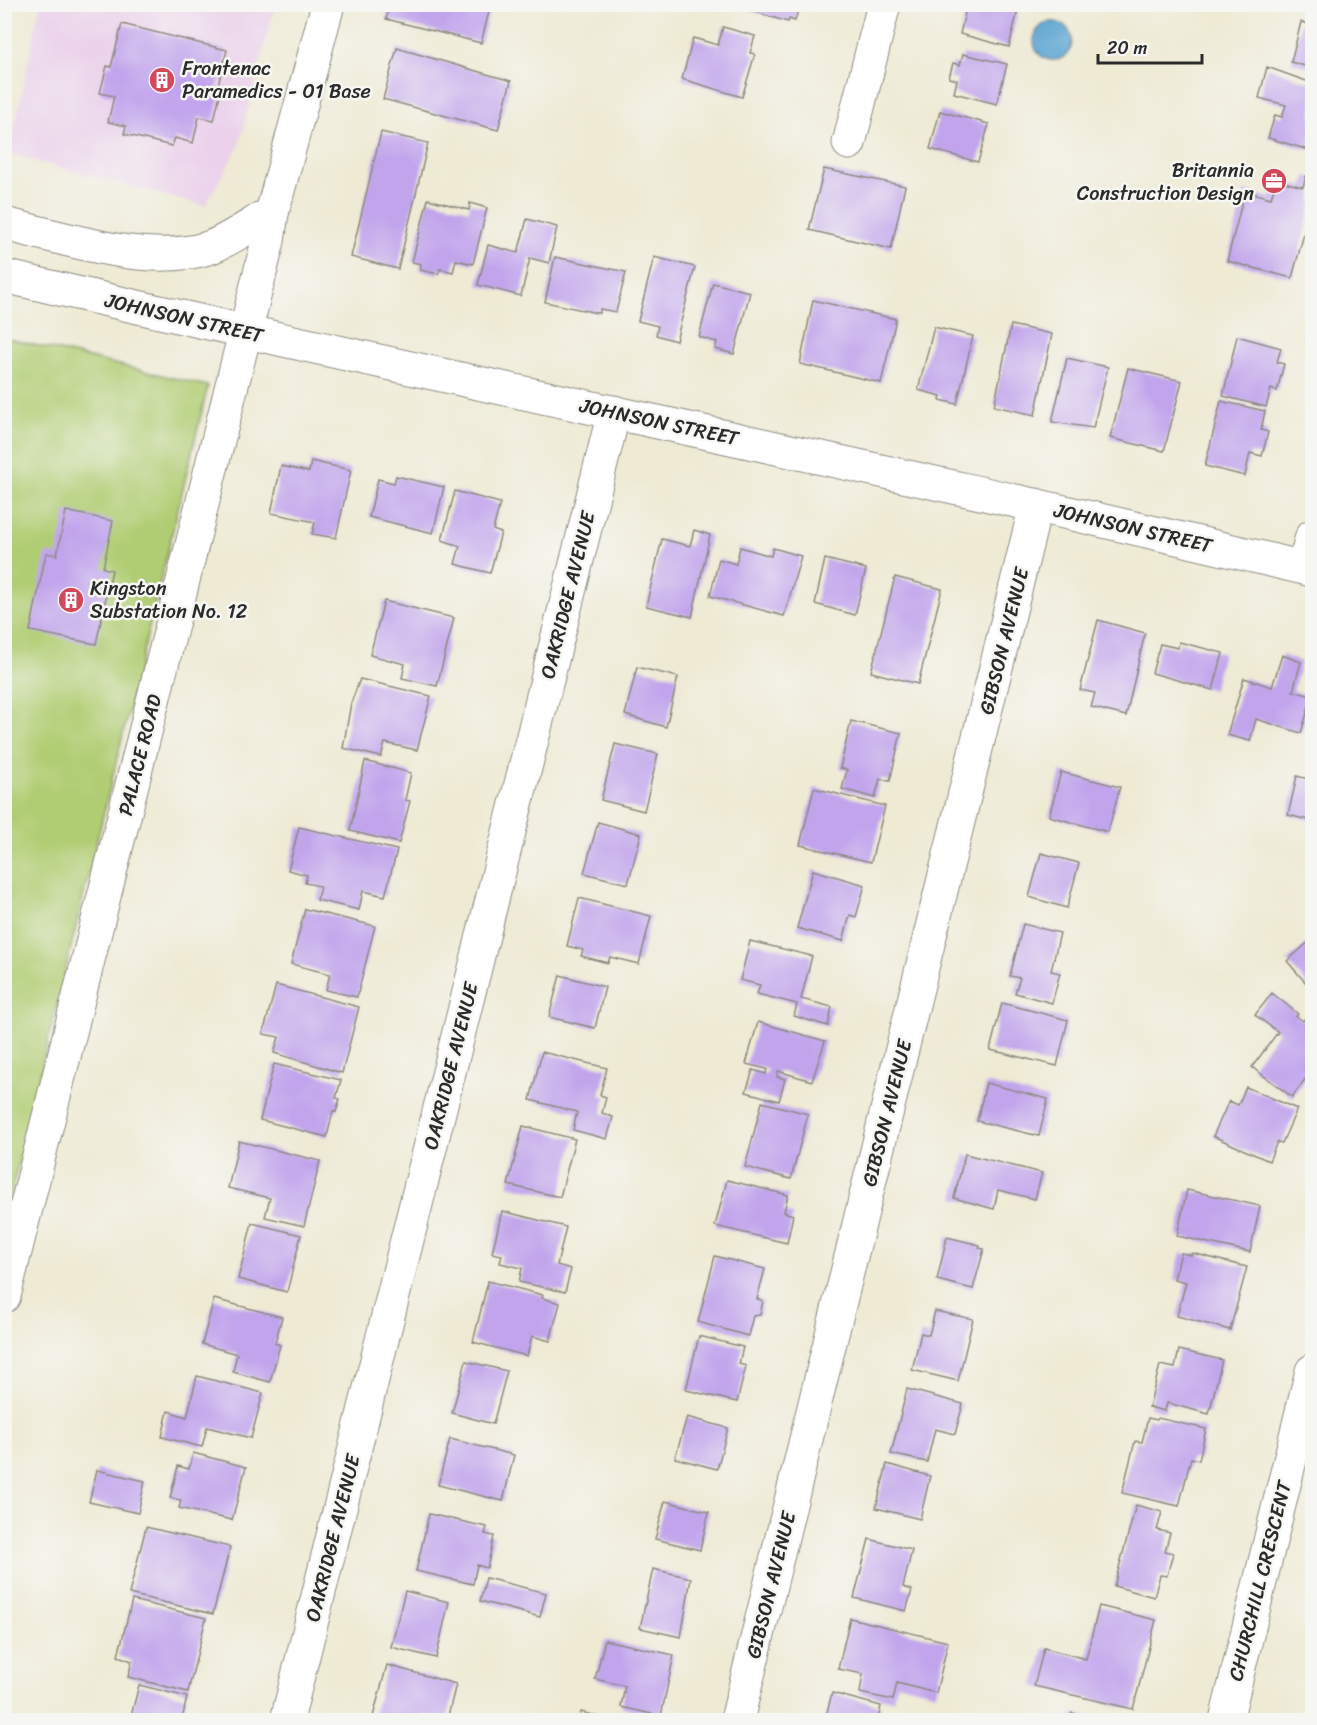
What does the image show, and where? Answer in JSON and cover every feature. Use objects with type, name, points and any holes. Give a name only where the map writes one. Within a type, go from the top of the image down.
[{"type":"street","name":"PALACE ROAD","points":[[4,1296],[245,333],[272,213],[328,4]]},
{"type":"street","points":[[849,143],[884,4]]},
{"type":"street","points":[[4,224],[98,246],[168,255],[210,248],[272,213]]},
{"type":"street","name":"JOHNSON STREET","points":[[4,276],[245,333],[1036,505],[1308,568]]},
{"type":"street","name":"OAKRIDGE AVENUE","points":[[287,1720],[614,412]]},
{"type":"street","name":"GIBSON AVENUE","points":[[737,1720],[1036,505]]},
{"type":"street","points":[[1308,568],[1312,536]]},
{"type":"street","name":"CHURCHILL CRESCENT","points":[[1226,1720],[1312,1371]]},
{"type":"shaded area","points":[[40,5],[275,5],[239,146],[205,206],[9,154]]},
{"type":"green space","points":[[5,338],[208,386],[5,1217]]},
{"type":"water","points":[[1053,22],[1066,28],[1072,41],[1066,54],[1053,60],[1040,54],[1034,41],[1040,28]]},
{"type":"building","points":[[390,4],[491,4],[481,43],[386,19]]},
{"type":"building","points":[[729,4],[800,4],[795,21],[789,19],[788,22]]},
{"type":"building","points":[[967,4],[999,4],[1018,10],[1009,47],[960,34]]},
{"type":"building","points":[[1301,22],[1312,25],[1312,68],[1291,62]]},
{"type":"building","name":"Frontenac Paramedics - 01 Base","points":[[122,24],[227,50],[216,93],[220,94],[214,120],[199,117],[193,143],[175,138],[172,146],[124,134],[126,126],[108,122],[114,96],[100,93],[107,66],[111,67]]},
{"type":"building","points":[[723,27],[755,36],[750,53],[755,54],[742,97],[682,79],[693,38],[718,45]]},
{"type":"building","points":[[397,48],[511,81],[498,130],[383,99]]},
{"type":"building","points":[[963,54],[1007,64],[997,104],[954,93],[957,80],[949,78],[953,63],[960,65]]},
{"type":"building","points":[[1267,67],[1312,83],[1312,136],[1309,150],[1268,138],[1275,115],[1282,117],[1286,105],[1259,98]]},
{"type":"building","points":[[940,111],[989,124],[978,162],[930,149]]},
{"type":"building","points":[[381,132],[428,143],[398,269],[351,257]]},
{"type":"building","points":[[824,169],[905,186],[891,249],[809,230]]},
{"type":"building","points":[[1306,176],[1312,178],[1312,204],[1292,278],[1227,261],[1245,191],[1271,198],[1276,180],[1303,187]]},
{"type":"building","points":[[428,199],[469,210],[470,203],[487,208],[473,264],[456,260],[453,272],[440,269],[438,274],[420,270],[421,264],[412,262]]},
{"type":"building","points":[[527,219],[557,227],[549,263],[530,258],[521,296],[478,285],[488,245],[518,253]]},
{"type":"building","points":[[555,257],[626,272],[616,312],[600,309],[600,313],[597,313],[545,302]]},
{"type":"building","points":[[654,257],[695,267],[676,341],[656,335],[658,326],[638,321]]},
{"type":"building","points":[[713,283],[750,292],[734,354],[715,349],[717,342],[699,337]]},
{"type":"building","points":[[813,300],[896,319],[881,383],[800,364]]},
{"type":"building","points":[[1011,325],[1052,334],[1035,415],[994,406]]},
{"type":"building","points":[[934,327],[973,336],[957,404],[940,400],[941,396],[918,390]]},
{"type":"building","points":[[1237,336],[1281,348],[1277,362],[1284,364],[1277,391],[1271,389],[1266,407],[1223,396]]},
{"type":"building","points":[[1067,358],[1108,367],[1093,428],[1052,422]]},
{"type":"building","points":[[1128,368],[1182,381],[1164,451],[1110,438]]},
{"type":"building","points":[[1221,401],[1265,411],[1261,430],[1268,432],[1262,456],[1250,453],[1245,476],[1205,466]]},
{"type":"building","points":[[311,461],[351,470],[336,538],[312,534],[315,522],[271,513],[281,466],[309,472]]},
{"type":"building","points":[[396,476],[444,487],[433,533],[369,517],[378,479],[394,483]]},
{"type":"building","points":[[455,491],[500,503],[493,530],[501,533],[490,573],[455,564],[460,546],[442,540]]},
{"type":"building","name":"Kingston Substation No. 12","points":[[66,511],[113,521],[103,568],[112,570],[96,644],[30,631],[46,553],[57,555]]},
{"type":"building","points":[[694,530],[710,535],[692,617],[646,606],[662,539],[690,546]]},
{"type":"building","points":[[740,547],[771,556],[773,548],[801,556],[784,616],[710,596],[719,559],[736,564]]},
{"type":"building","points":[[825,559],[866,569],[855,615],[815,604]]},
{"type":"building","points":[[895,577],[942,589],[918,684],[871,672]]},
{"type":"building","points":[[384,601],[454,618],[437,686],[402,678],[405,664],[370,655]]},
{"type":"building","points":[[1098,620],[1145,633],[1126,716],[1091,707],[1095,693],[1080,690]]},
{"type":"building","points":[[1179,642],[1223,653],[1213,690],[1152,673],[1160,644],[1178,648]]},
{"type":"building","points":[[1282,655],[1301,662],[1293,691],[1312,696],[1301,733],[1256,719],[1250,741],[1227,735],[1244,678],[1272,687]]},
{"type":"building","points":[[637,667],[678,677],[666,727],[625,715]]},
{"type":"building","points":[[360,679],[431,696],[417,750],[385,743],[381,757],[343,748],[351,703]]},
{"type":"building","points":[[851,721],[901,733],[890,781],[880,779],[875,798],[842,789],[847,770],[840,768]]},
{"type":"building","points":[[615,744],[658,754],[644,811],[601,800]]},
{"type":"building","points":[[365,761],[411,773],[405,800],[410,801],[399,843],[350,831]]},
{"type":"building","points":[[1061,772],[1120,787],[1108,832],[1049,816]]},
{"type":"building","points":[[1297,776],[1312,780],[1312,821],[1288,815]]},
{"type":"building","points":[[814,788],[885,806],[871,862],[800,845]]},
{"type":"building","points":[[598,822],[641,834],[628,884],[584,873]]},
{"type":"building","points":[[299,827],[397,850],[385,896],[363,891],[359,910],[317,900],[320,886],[305,883],[307,875],[288,870]]},
{"type":"building","points":[[1041,853],[1079,863],[1067,908],[1029,897]]},
{"type":"building","points":[[813,870],[865,885],[856,917],[850,915],[843,941],[797,928]]},
{"type":"building","points":[[579,898],[651,916],[639,964],[610,957],[608,963],[581,956],[583,950],[567,946]]},
{"type":"building","points":[[305,909],[375,926],[357,997],[326,990],[330,974],[291,964]]},
{"type":"building","points":[[1023,924],[1060,933],[1051,971],[1060,973],[1052,1003],[1015,993],[1020,978],[1010,976]]},
{"type":"building","points":[[1312,939],[1312,990],[1287,961]]},
{"type":"building","points":[[750,941],[812,956],[801,999],[832,1007],[828,1026],[794,1016],[797,1004],[757,994],[760,985],[740,980]]},
{"type":"building","points":[[560,975],[605,987],[595,1028],[549,1017]]},
{"type":"building","points":[[276,985],[359,1007],[342,1073],[274,1053],[279,1037],[263,1034]]},
{"type":"building","points":[[1272,993],[1298,1014],[1296,1016],[1303,1021],[1307,1015],[1312,1018],[1312,1070],[1292,1097],[1252,1067],[1278,1032],[1255,1015]]},
{"type":"building","points":[[1002,1003],[1068,1020],[1057,1066],[990,1050]]},
{"type":"building","points":[[758,1022],[825,1041],[812,1081],[778,1071],[777,1077],[785,1079],[779,1101],[746,1092],[753,1070],[766,1074],[767,1069],[746,1064]]},
{"type":"building","points":[[542,1052],[607,1068],[600,1095],[606,1097],[602,1113],[613,1117],[607,1139],[573,1130],[577,1112],[530,1100]]},
{"type":"building","points":[[274,1064],[341,1080],[336,1098],[340,1099],[336,1112],[333,1111],[327,1137],[260,1120]]},
{"type":"building","points":[[986,1083],[1048,1099],[1039,1136],[977,1121]]},
{"type":"building","points":[[1246,1087],[1297,1109],[1282,1143],[1277,1142],[1269,1161],[1213,1136],[1229,1101],[1238,1105]]},
{"type":"building","points":[[762,1102],[808,1114],[791,1179],[745,1167]]},
{"type":"building","points":[[523,1126],[575,1139],[560,1197],[508,1185]]},
{"type":"building","points":[[239,1141],[320,1161],[304,1226],[265,1217],[270,1198],[228,1188]]},
{"type":"building","points":[[965,1154],[1042,1173],[1035,1199],[998,1190],[994,1209],[954,1198]]},
{"type":"building","points":[[727,1180],[788,1195],[784,1212],[793,1215],[787,1243],[715,1226]]},
{"type":"building","points":[[1187,1190],[1260,1206],[1250,1252],[1177,1236]]},
{"type":"building","points":[[502,1211],[566,1227],[557,1265],[571,1269],[565,1292],[519,1282],[522,1268],[500,1263],[502,1255],[492,1253]]},
{"type":"building","points":[[252,1223],[301,1235],[287,1292],[238,1279]]},
{"type":"building","points":[[947,1237],[980,1245],[979,1248],[984,1249],[973,1289],[937,1280]]},
{"type":"building","points":[[1181,1253],[1192,1255],[1192,1253],[1247,1267],[1230,1330],[1177,1316],[1186,1282],[1174,1279]]},
{"type":"building","points":[[715,1256],[765,1269],[757,1299],[763,1301],[760,1315],[753,1316],[748,1336],[698,1322]]},
{"type":"building","points":[[488,1281],[543,1295],[542,1298],[560,1303],[550,1341],[532,1336],[527,1356],[473,1342]]},
{"type":"building","points":[[214,1299],[282,1317],[275,1343],[280,1345],[270,1382],[233,1372],[237,1354],[202,1344]]},
{"type":"building","points":[[935,1311],[973,1319],[958,1381],[912,1370],[921,1333],[929,1335]]},
{"type":"building","points":[[699,1336],[743,1347],[739,1364],[746,1366],[737,1402],[686,1390]]},
{"type":"building","points":[[1179,1350],[1222,1360],[1209,1414],[1167,1403],[1165,1411],[1149,1407],[1160,1365],[1175,1368]]},
{"type":"building","points":[[466,1361],[507,1371],[493,1424],[452,1413]]},
{"type":"building","points":[[197,1376],[263,1393],[251,1438],[207,1427],[202,1447],[162,1437],[168,1411],[187,1417]]},
{"type":"building","points":[[907,1389],[963,1404],[955,1434],[935,1429],[927,1462],[891,1454]]},
{"type":"building","points":[[687,1417],[728,1428],[717,1469],[675,1458]]},
{"type":"building","points":[[1148,1418],[1157,1420],[1158,1418],[1206,1429],[1199,1460],[1191,1458],[1179,1506],[1122,1493],[1135,1441],[1142,1442]]},
{"type":"building","points":[[450,1439],[514,1455],[503,1501],[438,1485]]},
{"type":"building","points":[[193,1453],[246,1467],[232,1520],[179,1508],[181,1500],[170,1498],[178,1466],[189,1469]]},
{"type":"building","points":[[887,1464],[930,1476],[920,1519],[876,1508]]},
{"type":"building","points":[[97,1470],[145,1481],[138,1513],[89,1502]]},
{"type":"building","points":[[665,1501],[709,1512],[700,1550],[655,1539]]},
{"type":"building","points":[[1136,1505],[1162,1512],[1157,1530],[1170,1533],[1165,1551],[1173,1553],[1167,1576],[1160,1575],[1154,1597],[1114,1586]]},
{"type":"building","points":[[429,1514],[487,1527],[485,1534],[494,1536],[487,1568],[477,1565],[473,1584],[416,1571]]},
{"type":"building","points":[[146,1527],[230,1547],[213,1614],[129,1594]]},
{"type":"building","points":[[869,1539],[912,1550],[903,1587],[912,1590],[906,1611],[854,1598]]},
{"type":"building","points":[[653,1569],[691,1578],[681,1637],[640,1628]]},
{"type":"building","points":[[486,1578],[546,1593],[540,1617],[480,1601]]},
{"type":"building","points":[[405,1591],[449,1602],[436,1658],[391,1647]]},
{"type":"building","points":[[132,1600],[206,1618],[188,1692],[128,1677],[132,1661],[118,1656]]},
{"type":"building","points":[[1099,1606],[1156,1620],[1133,1709],[1034,1686],[1044,1648],[1086,1659]]},
{"type":"building","points":[[850,1618],[948,1642],[936,1693],[897,1683],[893,1700],[860,1693],[863,1674],[838,1669]]},
{"type":"building","points":[[605,1640],[674,1655],[661,1716],[621,1707],[625,1686],[595,1679]]},
{"type":"building","points":[[387,1665],[456,1684],[447,1720],[425,1715],[424,1720],[372,1720]]},
{"type":"building","points":[[139,1685],[187,1697],[182,1720],[130,1720]]},
{"type":"building","points":[[832,1693],[881,1706],[878,1720],[825,1720]]},
{"type":"building","points":[[581,1712],[612,1720],[579,1720]]},
{"type":"building","points":[[1072,1713],[1099,1720],[1070,1720]]},
{"type":"place","name":"Frontenac Paramedics - 01 Base","points":[[162,80]]},
{"type":"place","name":"Britannia Construction Design","points":[[1274,181]]},
{"type":"place","name":"Kingston Substation No. 12","points":[[71,600]]}]
